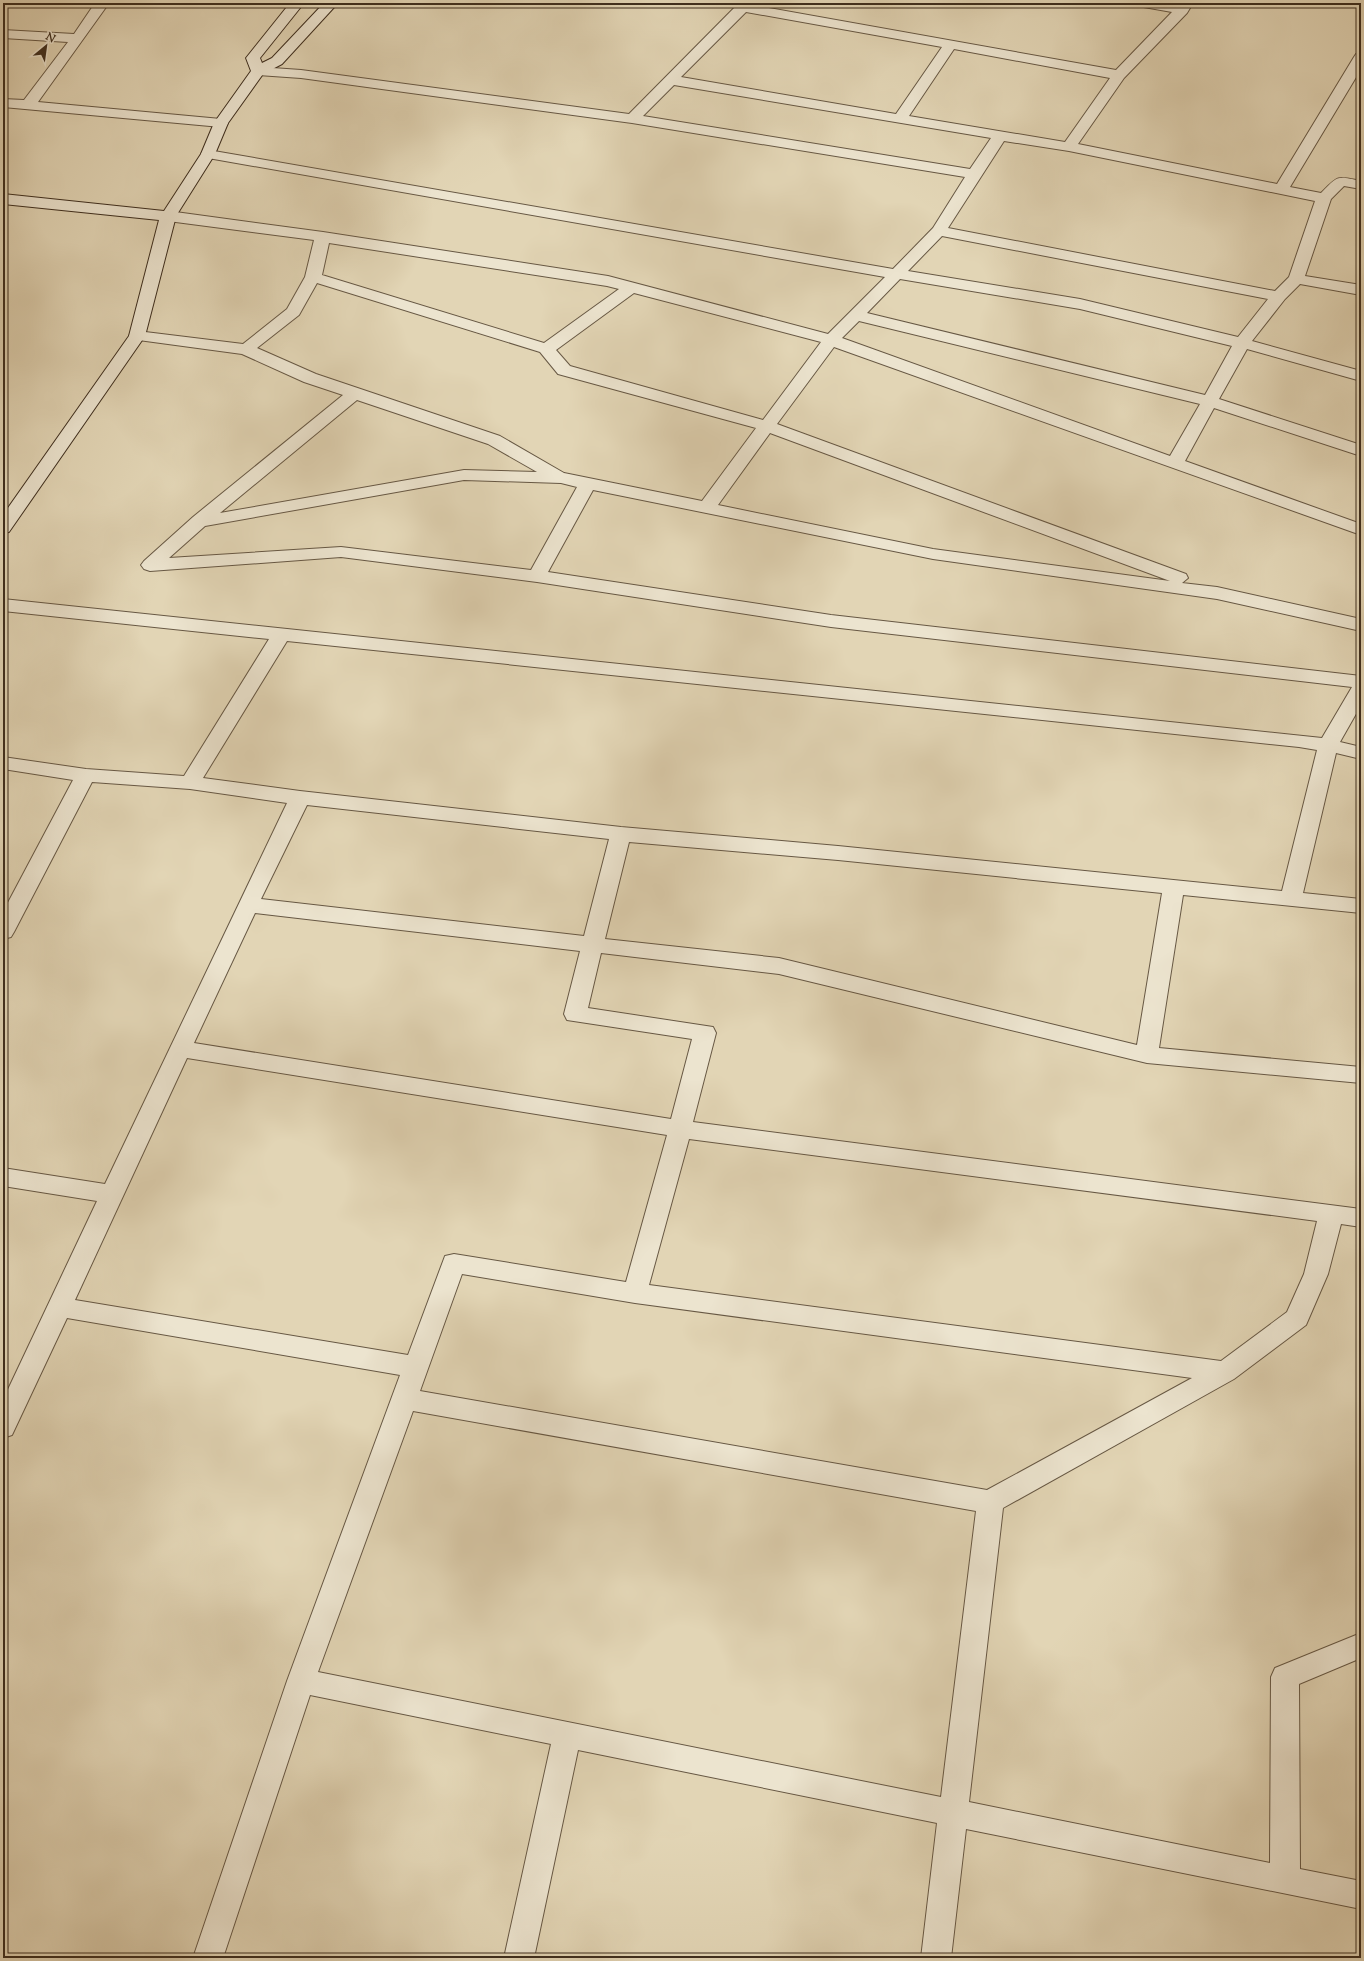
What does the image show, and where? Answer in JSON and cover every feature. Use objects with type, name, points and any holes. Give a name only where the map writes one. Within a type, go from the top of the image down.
[{"type":"street","points":[[28,105],[102,3]]},
{"type":"street","points":[[258,71],[253,58],[297,3]]},
{"type":"street","points":[[3,528],[137,336],[168,216],[208,154],[220,123],[258,71],[277,61],[332,3]]},
{"type":"street","points":[[1143,3],[1184,6]]},
{"type":"street","points":[[632,119],[745,5],[1118,75]]},
{"type":"street","points":[[1069,147],[1118,75],[1184,6]]},
{"type":"street","points":[[3,34],[78,38]]},
{"type":"street","points":[[900,118],[951,44]]},
{"type":"street","points":[[1281,189],[1361,57]]},
{"type":"street","points":[[258,71],[301,74],[632,119],[974,174]]},
{"type":"street","points":[[671,80],[1069,147],[1324,198]]},
{"type":"street","points":[[3,103],[220,123]]},
{"type":"street","points":[[706,508],[831,340],[939,231],[974,174],[1001,135]]},
{"type":"street","points":[[208,154],[896,274],[1080,304],[1242,343],[1361,376]]},
{"type":"street","points":[[1175,463],[1242,343],[1279,296],[1296,279],[1324,198],[1342,181],[1361,185]]},
{"type":"street","points":[[3,199],[168,216],[323,237],[608,281],[831,340],[1361,530]]},
{"type":"street","points":[[939,231],[1279,296]]},
{"type":"street","points":[[246,349],[293,312],[313,277],[323,237]]},
{"type":"street","points":[[313,277],[546,348],[564,370],[767,426],[1217,593]]},
{"type":"street","points":[[1296,279],[1361,290]]},
{"type":"street","points":[[546,348],[632,287]]},
{"type":"street","points":[[855,315],[1210,401],[1361,451]]},
{"type":"street","points":[[137,336],[246,349],[310,378],[494,440],[561,478]]},
{"type":"street","points":[[355,393],[198,522],[150,565],[340,552],[537,576],[831,621],[1361,682]]},
{"type":"street","points":[[198,522],[464,475],[561,478],[933,554],[1217,593],[1361,626]]},
{"type":"street","points":[[537,576],[587,484]]},
{"type":"street","points":[[3,605],[1291,740],[1328,745],[1361,753]]},
{"type":"street","points":[[190,783],[281,634]]},
{"type":"street","points":[[1291,898],[1328,745],[1361,688]]},
{"type":"street","points":[[3,763],[86,775],[190,783],[300,798],[621,834],[838,853],[1361,906]]},
{"type":"street","points":[[3,932],[86,775]]},
{"type":"street","points":[[3,1427],[248,904],[300,798]]},
{"type":"street","points":[[621,834],[575,1014],[704,1034],[680,1129],[634,1293]]},
{"type":"street","points":[[1147,1055],[1174,887]]},
{"type":"street","points":[[248,904],[779,966],[1147,1055],[1361,1075]]},
{"type":"street","points":[[180,1049],[680,1129],[1361,1218]]},
{"type":"street","points":[[3,1177],[112,1194]]},
{"type":"street","points":[[404,1399],[990,1502],[1225,1372],[1297,1318],[1316,1274],[1331,1215]]},
{"type":"street","points":[[208,1958],[301,1681],[454,1263],[634,1293],[1225,1372]]},
{"type":"street","points":[[60,1307],[416,1367]]},
{"type":"street","points":[[936,1958],[955,1814],[990,1502]]},
{"type":"street","points":[[1285,1880],[1285,1677],[1361,1645]]},
{"type":"street","points":[[301,1681],[1361,1895]]},
{"type":"street","points":[[519,1958],[566,1735]]}]
